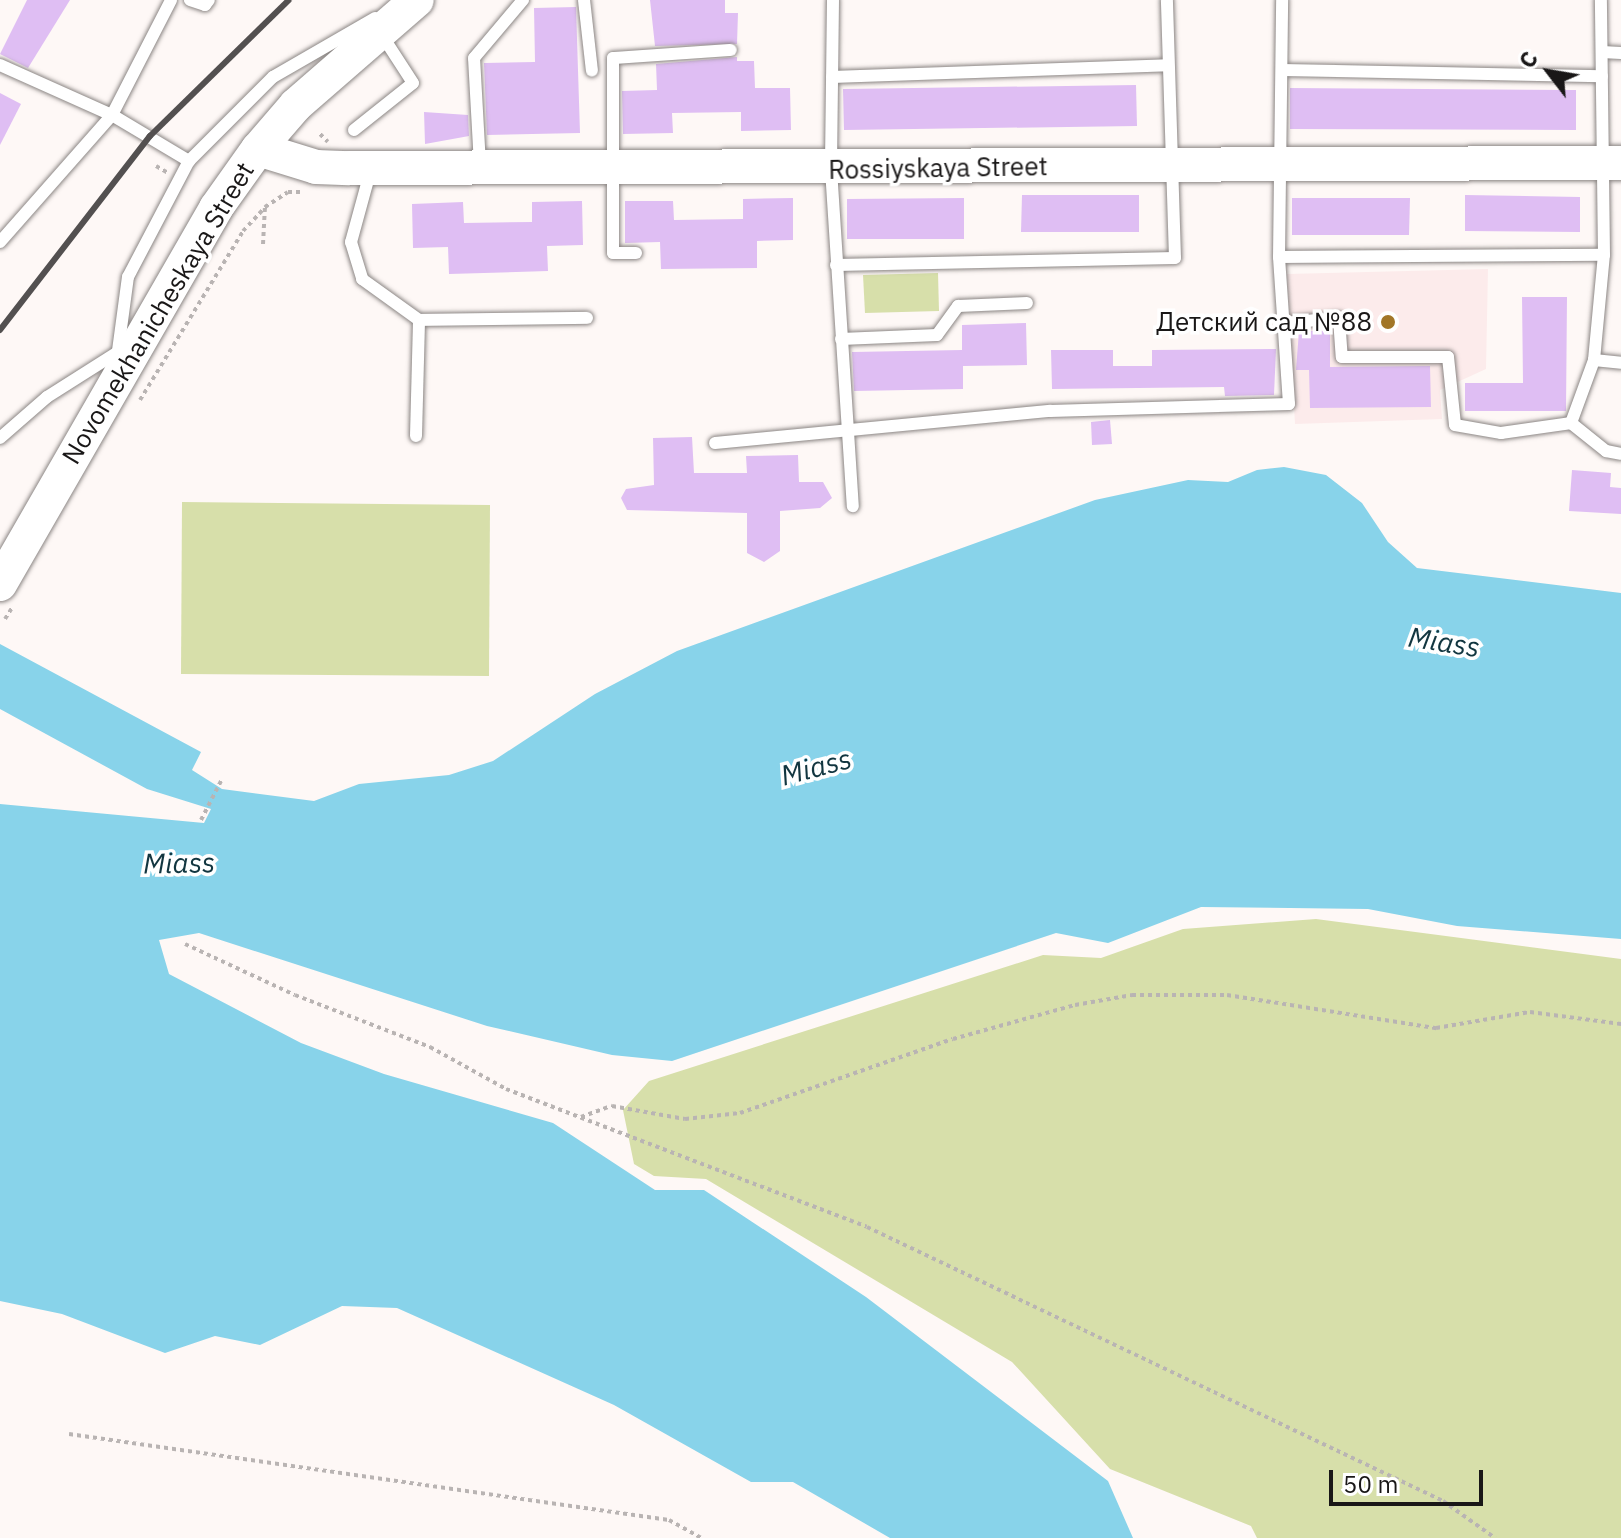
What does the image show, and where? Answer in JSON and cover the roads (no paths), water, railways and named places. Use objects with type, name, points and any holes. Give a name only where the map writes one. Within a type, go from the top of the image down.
[{"type":"main road","name":"Novomekhanicheskaya Street","points":[[0,584],[116,369],[216,208],[258,149],[296,105],[417,0]]},
{"type":"main road","name":"Rossiyskaya Street","points":[[258,149],[316,167],[371,168],[613,170],[1612,163]]},
{"type":"lane","points":[[0,242],[112,115],[171,0]]},
{"type":"lane","points":[[190,0],[205,5],[209,0]]},
{"type":"lane","points":[[0,438],[47,397],[116,369],[128,277],[189,161],[273,77],[405,0]]},
{"type":"lane","points":[[480,169],[474,58],[523,0]]},
{"type":"lane","points":[[584,0],[592,71]]},
{"type":"lane","points":[[833,0],[831,169],[853,506]]},
{"type":"lane","points":[[836,265],[1175,258],[1169,165],[1167,0]]},
{"type":"lane","points":[[715,443],[848,433],[1050,411],[1289,404],[1279,257],[1282,0]]},
{"type":"lane","points":[[1571,423],[1594,360],[1612,163],[1602,76],[1601,0]]},
{"type":"lane","points":[[354,130],[413,83],[379,30]]},
{"type":"lane","points":[[636,253],[613,253],[613,58],[731,50]]},
{"type":"lane","points":[[1602,52],[1621,53]]},
{"type":"lane","points":[[0,65],[112,115],[189,161]]},
{"type":"lane","points":[[832,77],[1168,65]]},
{"type":"lane","points":[[1282,70],[1602,76]]},
{"type":"lane","points":[[371,168],[351,242],[362,279],[419,320],[587,318]]},
{"type":"lane","points":[[1279,257],[1604,255]]},
{"type":"lane","points":[[841,339],[937,335],[958,306],[1027,303]]},
{"type":"lane","points":[[1284,323],[1339,318],[1342,357],[1448,357],[1455,425],[1501,433],[1571,423],[1606,451],[1621,454]]},
{"type":"lane","points":[[416,436],[419,320]]},
{"type":"lane","points":[[1594,360],[1621,363]]},
{"type":"water","name":"Miass","points":[[1284,467],[1326,475],[1362,503],[1388,542],[1417,568],[1621,593],[1621,939],[1457,926],[1368,909],[1201,907],[1108,943],[1056,933],[672,1061],[612,1055],[487,1026],[199,933],[159,940],[169,974],[301,1043],[384,1074],[553,1123],[655,1190],[704,1190],[866,1297],[1108,1481],[1133,1538],[890,1538],[793,1482],[751,1482],[614,1405],[397,1308],[342,1306],[260,1345],[215,1336],[165,1353],[62,1314],[0,1301],[0,804],[204,823],[211,809],[147,789],[0,709],[0,644],[201,752],[192,770],[222,789],[314,801],[359,784],[449,775],[493,761],[595,694],[677,651],[1095,500],[1188,480],[1228,482],[1257,470]]},
{"type":"railway","points":[[0,330],[150,136],[289,0]]},
{"type":"place","name":"Детский сад №88","points":[[1388,322]]}]
